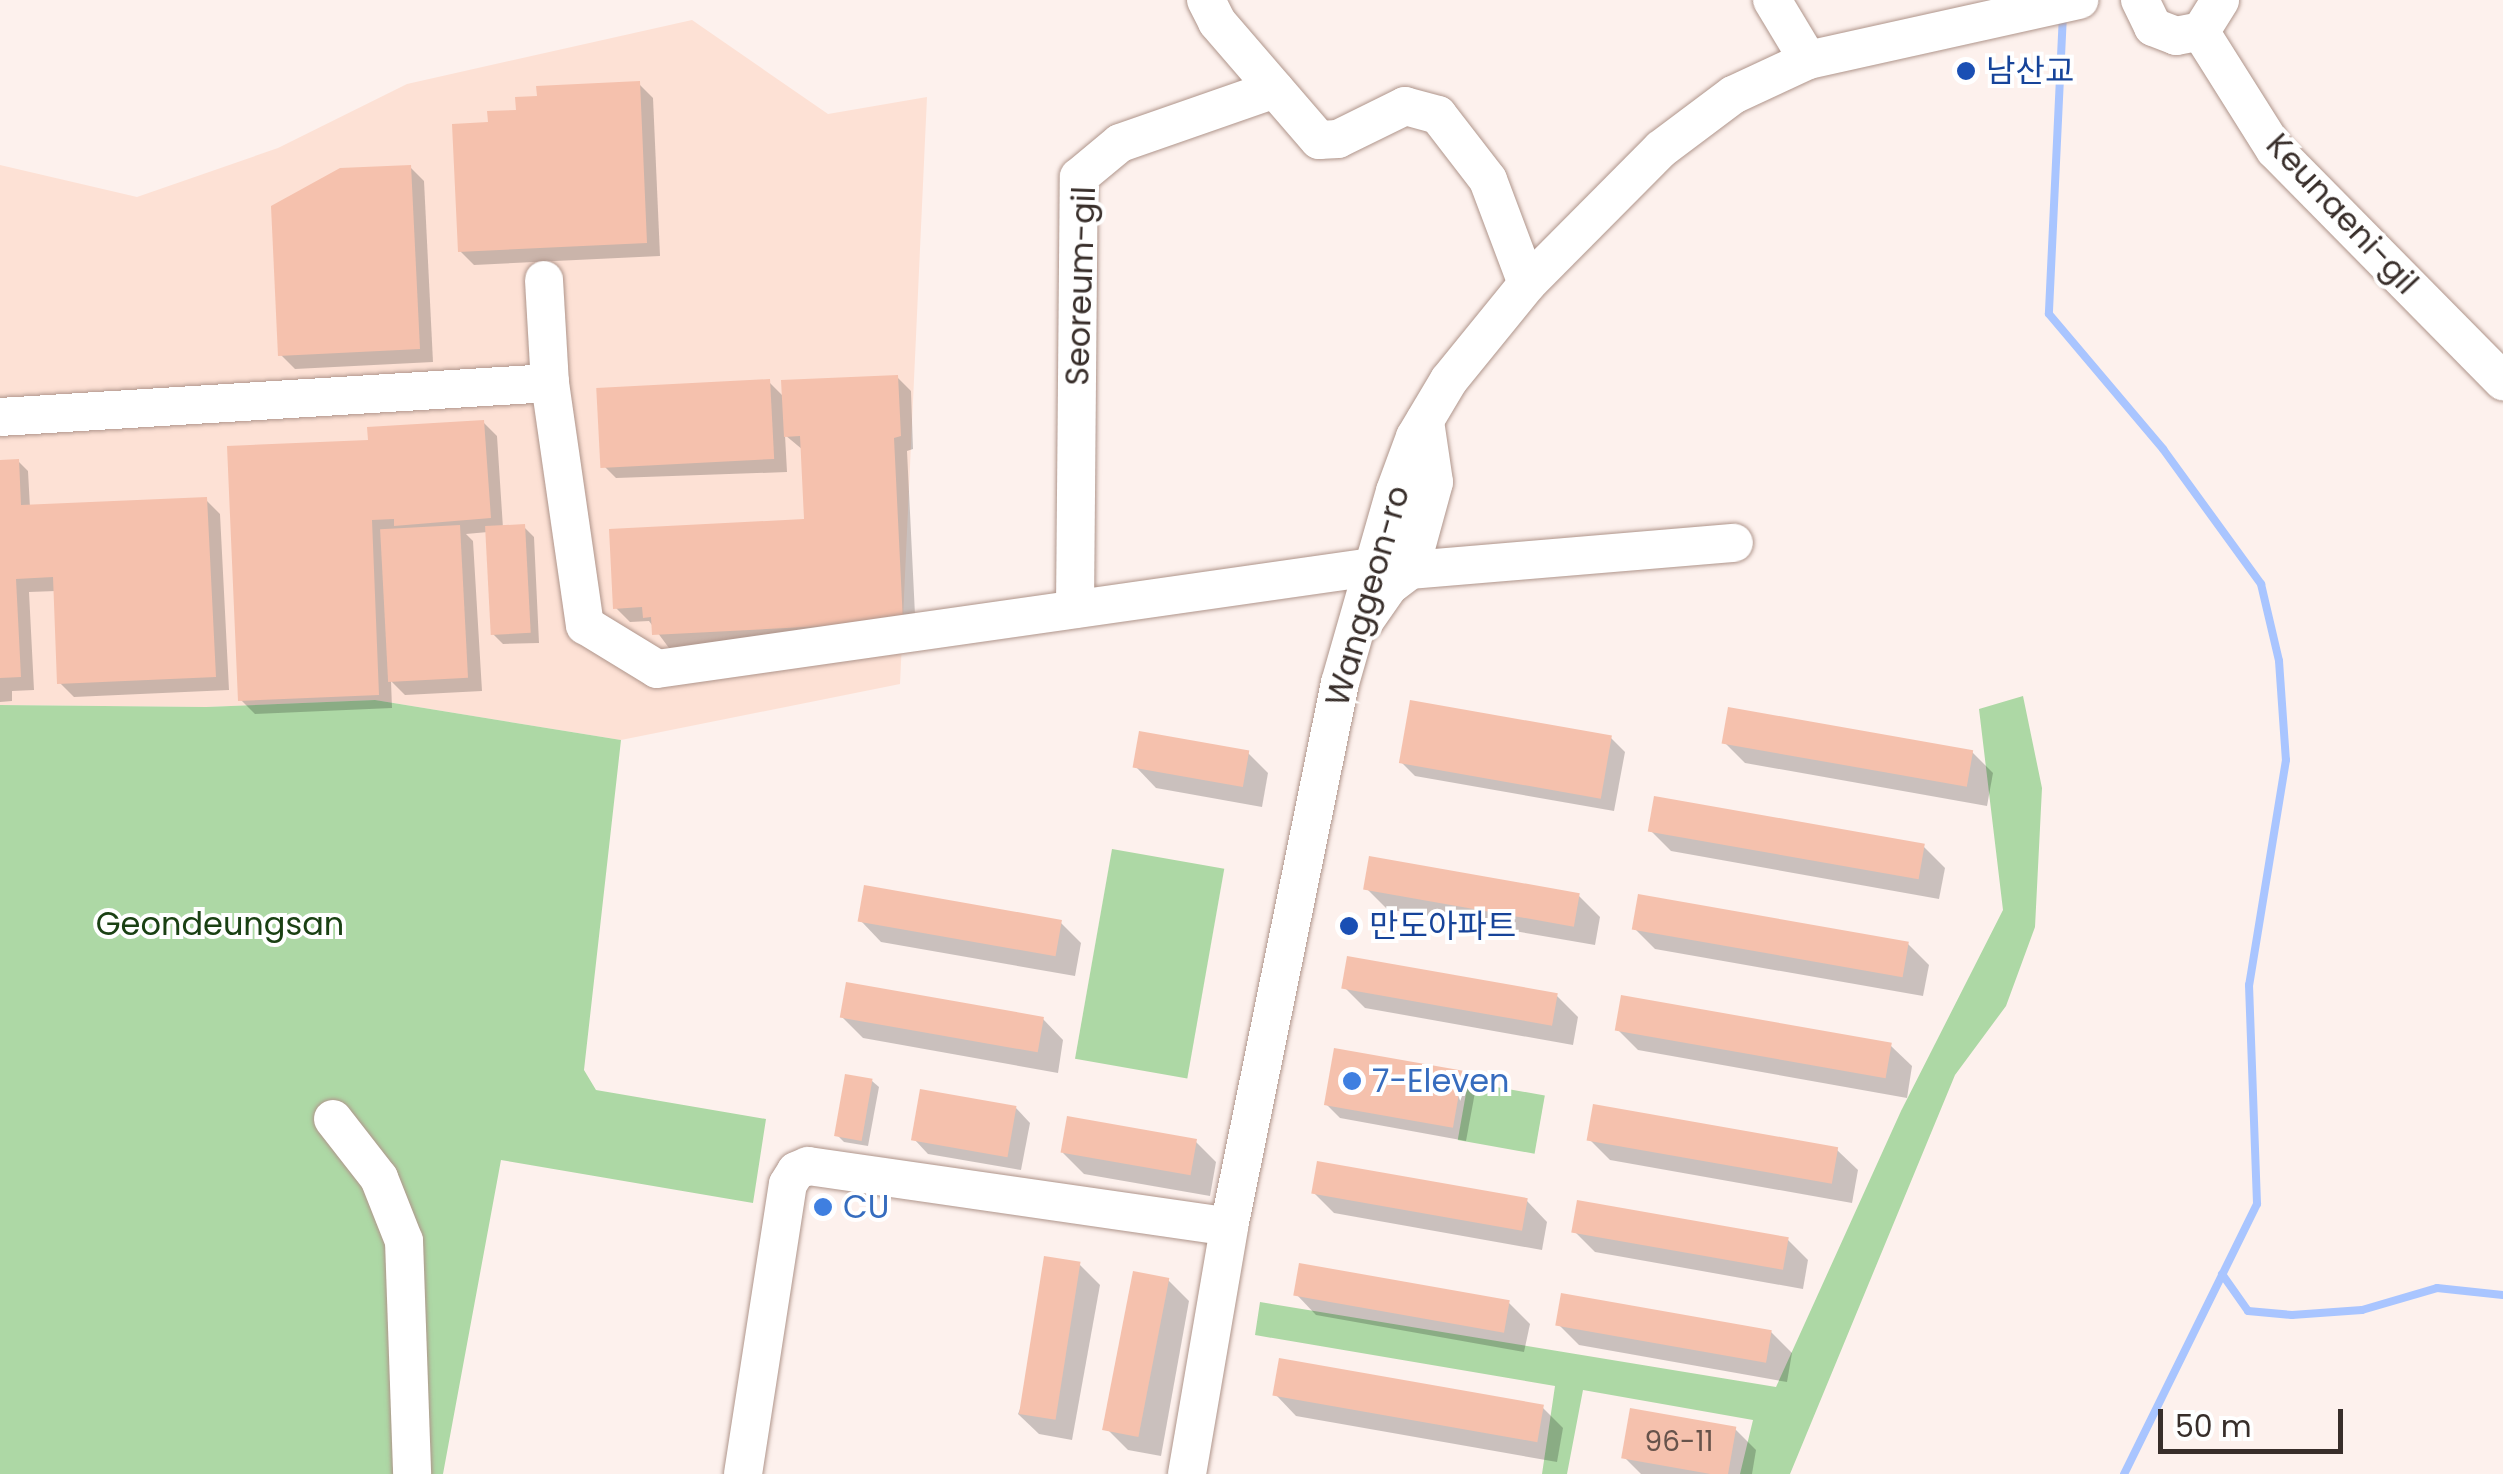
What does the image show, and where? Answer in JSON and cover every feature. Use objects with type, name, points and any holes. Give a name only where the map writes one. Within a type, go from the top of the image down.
[{"type":"street","points":[[1206,0],[1320,140],[1338,139],[1404,106],[1438,114],[1488,180],[1527,284]]},
{"type":"street","points":[[1772,0],[1808,60]]},
{"type":"street","name":"Wanggeon-ro","points":[[1187,1474],[1229,1227],[1352,641],[1372,567],[1425,421],[1448,380],[1527,284],[1661,149],[1733,95],[1808,60],[1982,18],[2079,0]]},
{"type":"street","points":[[2140,0],[2145,17],[2164,34],[2200,32],[2220,0]]},
{"type":"street","name":"Keunaeni-gil","points":[[2200,32],[2275,150],[2503,380]]},
{"type":"street","name":"Seoreum-gil","points":[[1075,609],[1079,177],[1120,142],[1275,89]]},
{"type":"street","points":[[544,280],[550,383],[585,625],[657,669],[1372,567]]},
{"type":"street","points":[[0,417],[550,383]]},
{"type":"street","points":[[1410,570],[1434,482],[1425,421]]},
{"type":"street","points":[[1352,641],[1390,586],[1410,570],[1734,543]]},
{"type":"street","points":[[333,1119],[380,1178],[404,1241],[412,1474]]},
{"type":"street","points":[[744,1474],[788,1184],[796,1171],[808,1166],[1229,1227]]},
{"type":"shaded area","points":[[692,20],[828,114],[927,97],[900,684],[621,740],[375,700],[206,707],[0,705],[0,165],[137,197],[278,148],[407,84]]},
{"type":"green space","points":[[2023,696],[2042,788],[2035,927],[2006,1006],[1955,1075],[1790,1474],[1740,1474],[1753,1420],[1583,1390],[1567,1474],[1542,1474],[1555,1386],[1255,1335],[1260,1302],[1776,1387],[1901,1111],[2003,910],[1979,709]]},
{"type":"green space","name":"Geondeungsan","points":[[375,700],[621,740],[584,1070],[596,1090],[766,1119],[753,1203],[501,1160],[443,1474],[423,1474],[392,1235],[405,1474],[0,1474],[0,705],[206,707]]},
{"type":"green space","points":[[1112,849],[1224,869],[1187,1079],[1075,1059]]},
{"type":"green space","points":[[1468,1082],[1545,1096],[1535,1154],[1458,1140]]},
{"type":"building","points":[[640,81],[647,243],[458,252],[452,124],[488,122],[487,111],[516,110],[515,97],[537,96],[536,86]]},
{"type":"building","points":[[411,165],[420,349],[278,356],[271,206],[340,168]]},
{"type":"building","points":[[898,375],[901,436],[894,438],[903,622],[652,635],[651,617],[643,618],[642,607],[613,609],[609,529],[804,519],[800,436],[784,437],[781,380]]},
{"type":"building","points":[[770,379],[774,459],[600,468],[596,388]]},
{"type":"building","points":[[484,420],[491,518],[394,526],[394,519],[372,520],[379,695],[238,701],[227,446],[368,440],[367,427]]},
{"type":"building","points":[[19,459],[21,505],[207,497],[216,677],[57,684],[53,577],[16,579],[21,677],[0,678],[0,460]]},
{"type":"building","points":[[525,524],[531,633],[491,635],[485,526]]},
{"type":"building","points":[[460,525],[468,678],[388,682],[380,529]]},
{"type":"building","points":[[1410,700],[1612,736],[1601,799],[1399,763]]},
{"type":"building","points":[[1728,707],[1973,750],[1967,787],[1722,743]]},
{"type":"building","points":[[1139,731],[1249,750],[1243,787],[1133,767]]},
{"type":"building","points":[[1654,796],[1925,844],[1919,879],[1648,831]]},
{"type":"building","points":[[1369,856],[1580,893],[1574,927],[1363,889]]},
{"type":"building","points":[[864,885],[1062,920],[1056,956],[858,921]]},
{"type":"building","points":[[1638,894],[1909,942],[1903,977],[1632,929]]},
{"type":"building","points":[[1347,956],[1558,993],[1552,1026],[1341,988]]},
{"type":"building","points":[[846,982],[1044,1017],[1038,1052],[840,1017]]},
{"type":"building","points":[[1621,995],[1892,1043],[1886,1078],[1615,1030]]},
{"type":"building","points":[[1334,1048],[1463,1071],[1453,1128],[1324,1105]]},
{"type":"building","points":[[845,1074],[873,1079],[862,1141],[834,1136]]},
{"type":"building","points":[[920,1089],[1017,1106],[1007,1157],[911,1140]]},
{"type":"building","points":[[1593,1104],[1838,1147],[1832,1184],[1587,1140]]},
{"type":"building","points":[[1067,1116],[1197,1139],[1191,1175],[1061,1152]]},
{"type":"building","points":[[1317,1161],[1528,1198],[1522,1231],[1311,1193]]},
{"type":"building","points":[[1577,1200],[1789,1237],[1783,1270],[1571,1232]]},
{"type":"building","points":[[1044,1256],[1081,1262],[1056,1420],[1019,1414]]},
{"type":"building","points":[[1299,1263],[1510,1300],[1504,1333],[1293,1295]]},
{"type":"building","points":[[1133,1271],[1169,1278],[1138,1437],[1102,1430]]},
{"type":"building","points":[[1561,1293],[1772,1330],[1766,1363],[1555,1325]]},
{"type":"building","points":[[1279,1358],[1544,1405],[1537,1442],[1272,1395]]},
{"type":"building","points":[[1630,1408],[1736,1427],[1728,1474],[1621,1458]]},
{"type":"waterway","points":[[2063,14],[2049,314],[2163,449],[2261,584],[2279,661],[2286,760],[2249,985],[2257,1204],[2124,1474]]},
{"type":"waterway","points":[[2222,1274],[2248,1311],[2292,1315],[2362,1310],[2437,1288],[2503,1295]]},
{"type":"place","name":"남산교","points":[[1966,71]]},
{"type":"place","name":"만도아파트","points":[[1349,926]]},
{"type":"place","name":"7-Eleven","points":[[1352,1081]]},
{"type":"place","name":"CU","points":[[823,1207]]}]
